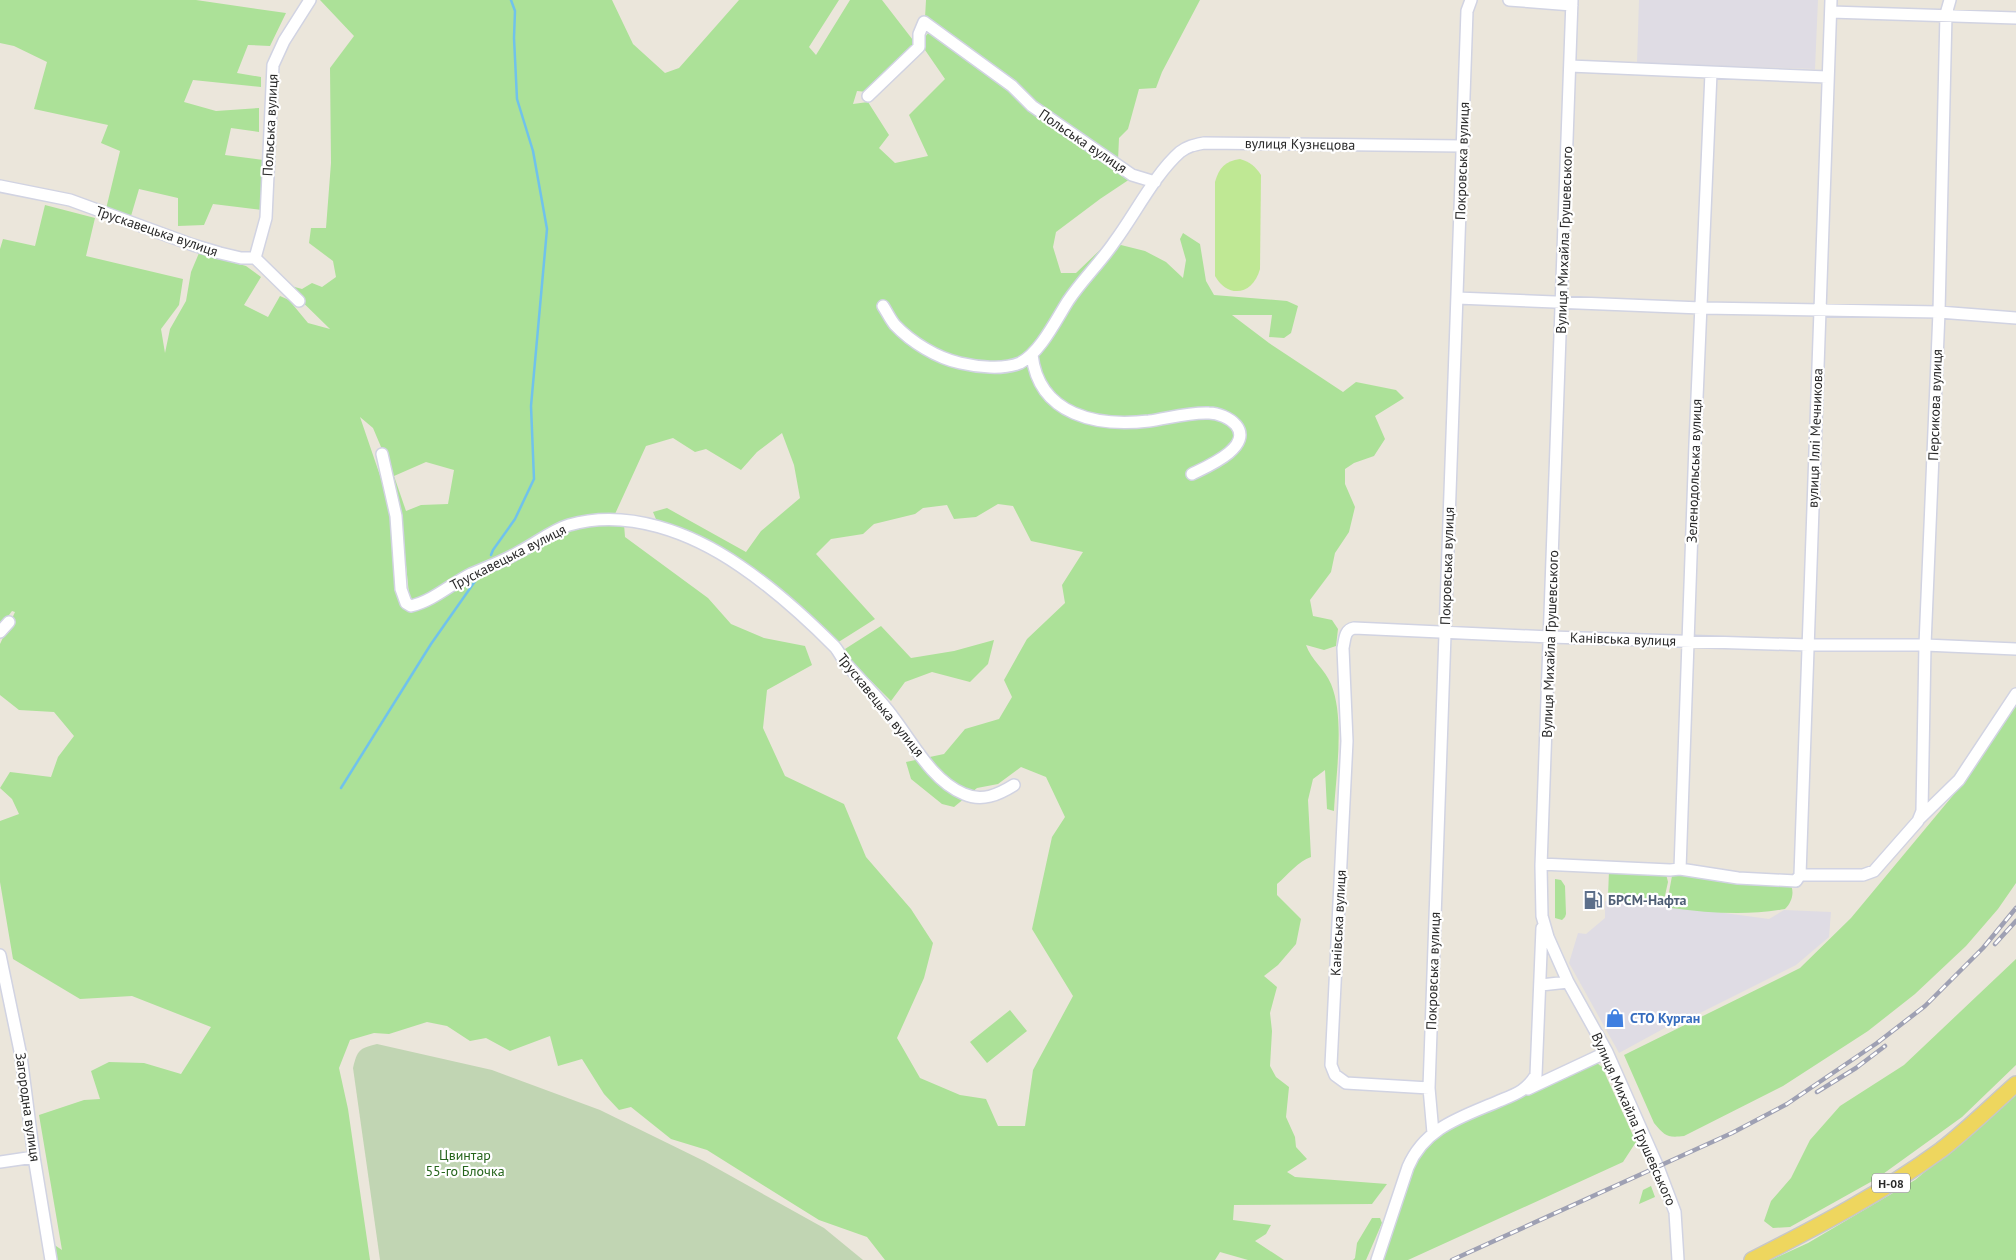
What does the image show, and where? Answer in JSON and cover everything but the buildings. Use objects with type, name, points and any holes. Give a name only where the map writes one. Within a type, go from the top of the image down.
[{"type":"main road","name":"Н-08","points":[[1752,1260],[1819,1226],[1916,1167],[1949,1143],[2016,1084]]},
{"type":"street","name":"Польська вулиця","points":[[255,258],[266,218],[274,65],[284,41],[310,0]]},
{"type":"street","name":"Покровська вулиця","points":[[1433,1133],[1429,1088],[1467,11],[1471,0]]},
{"type":"street","points":[[1509,0],[1572,3]]},
{"type":"street","name":"Персикова вулиця","points":[[1920,816],[1939,312],[1946,14],[1950,0]]},
{"type":"street","name":"Вулиця Михайла Грушевського","points":[[1572,3],[1541,864],[1542,916],[1548,937],[1568,982],[1607,1052],[1658,1167],[1675,1212],[1678,1260]]},
{"type":"street","points":[[1831,6],[1904,15],[1946,14],[2016,18]]},
{"type":"street","name":"вулиця Іллі Мечникова","points":[[1800,875],[1831,6]]},
{"type":"street","name":"Польська вулиця","points":[[868,96],[919,48],[919,34],[924,22],[1012,86],[1032,106],[1132,175],[1154,182]]},
{"type":"street","points":[[1570,66],[1827,77]]},
{"type":"street","name":"Зеленодольська вулиця","points":[[1680,869],[1711,73]]},
{"type":"street","name":"вулиця Кузнєцова","points":[[1154,182],[1178,153],[1188,146],[1204,143],[1462,146]]},
{"type":"street","points":[[883,306],[894,324],[906,335],[936,354],[955,362],[975,367],[1018,364],[1032,355],[1074,293],[1114,243],[1154,182]]},
{"type":"street","name":"Трускавецька вулиця","points":[[0,186],[70,200],[193,245],[241,258],[255,258]]},
{"type":"street","points":[[255,258],[299,301]]},
{"type":"street","points":[[1457,298],[1701,308],[1939,312],[2016,318]]},
{"type":"street","points":[[1032,355],[1038,379],[1050,398],[1062,409],[1101,421],[1124,423],[1210,412],[1230,419],[1238,427],[1240,438],[1235,448],[1222,458],[1192,474]]},
{"type":"street","name":"Трускавецька вулиця","points":[[382,454],[396,516],[401,589],[406,603],[411,606],[428,600],[469,575],[517,554],[567,526],[585,521],[607,520],[637,522],[658,526],[709,548],[740,566],[799,613],[837,649],[845,664],[892,716],[934,772],[952,786],[969,796],[985,798],[1014,785]]},
{"type":"street","points":[[0,632],[9,622]]},
{"type":"street","name":"Канівська вулиця","points":[[1429,1088],[1346,1083],[1335,1076],[1330,1065],[1347,741],[1343,661],[1345,635],[1348,630],[1354,628],[1550,637],[1808,645],[1925,645],[2016,649]]},
{"type":"street","points":[[1541,864],[1680,869],[1738,878],[1796,881],[1800,875],[1863,875],[1874,871],[1920,816],[1958,780],[2016,694]]},
{"type":"street","points":[[1524,1090],[1536,1075],[1542,916]]},
{"type":"street","name":"Загородна вулиця","points":[[0,960],[21,1056],[34,1157],[51,1260]]},
{"type":"street","points":[[1540,985],[1568,982]]},
{"type":"street","points":[[1377,1260],[1414,1153],[1433,1133],[1450,1123],[1607,1052]]},
{"type":"street","points":[[0,1162],[34,1157]]},
{"type":"shaded area","points":[[1639,0],[1818,0],[1815,69],[1637,63]]},
{"type":"shaded area","points":[[1605,901],[1664,905],[1769,919],[1784,910],[1831,912],[1829,937],[1796,965],[1698,1014],[1674,1023],[1619,1053],[1569,963],[1578,933],[1586,934],[1605,918]]},
{"type":"green space","points":[[0,0],[196,0],[286,13],[270,46],[248,45],[237,73],[261,77],[261,87],[193,80],[184,102],[216,111],[259,108],[259,132],[231,128],[225,155],[263,160],[262,210],[213,204],[204,225],[178,226],[178,198],[139,189],[131,216],[106,209],[120,151],[101,143],[108,125],[34,109],[47,62],[14,46],[0,43]]},
{"type":"green space","points":[[320,0],[612,0],[633,44],[665,73],[679,68],[739,0],[839,0],[809,47],[816,55],[850,0],[882,0],[916,44],[867,92],[857,91],[853,104],[868,102],[889,135],[879,148],[895,163],[928,156],[909,115],[945,79],[925,50],[924,38],[930,31],[1130,179],[1056,232],[1053,247],[1061,273],[1076,273],[1102,248],[1121,245],[1145,251],[1166,262],[1183,278],[1186,260],[1180,239],[1183,233],[1200,244],[1206,281],[1214,295],[1287,301],[1298,306],[1291,333],[1284,338],[1269,337],[1272,315],[1232,315],[1269,343],[1343,392],[1356,382],[1396,390],[1404,398],[1375,416],[1385,439],[1374,456],[1354,463],[1345,469],[1345,484],[1355,507],[1349,532],[1335,553],[1331,572],[1310,600],[1313,616],[1332,620],[1338,629],[1336,646],[1324,650],[1306,645],[1331,684],[1338,713],[1339,729],[1334,811],[1327,809],[1325,770],[1313,779],[1308,800],[1311,857],[1297,865],[1277,884],[1277,895],[1301,919],[1296,944],[1278,965],[1264,976],[1277,987],[1270,1013],[1272,1031],[1270,1066],[1276,1077],[1289,1087],[1286,1117],[1295,1137],[1296,1147],[1307,1159],[1287,1172],[1295,1177],[1387,1184],[1372,1204],[1234,1205],[1233,1220],[1271,1225],[1266,1234],[1255,1241],[1284,1260],[1248,1260],[1220,1252],[1215,1260],[885,1260],[867,1237],[819,1220],[707,1150],[671,1139],[631,1107],[619,1110],[604,1094],[582,1059],[558,1066],[550,1036],[510,1051],[486,1038],[470,1041],[447,1026],[427,1022],[389,1034],[374,1033],[350,1040],[339,1068],[348,1109],[370,1260],[55,1260],[53,1244],[62,1250],[39,1115],[84,1100],[100,1099],[91,1071],[109,1062],[144,1063],[181,1074],[211,1027],[132,996],[80,999],[13,959],[0,882],[0,821],[19,814],[12,799],[0,788],[10,772],[51,777],[58,757],[74,736],[54,712],[19,710],[0,695],[0,644],[15,612],[12,611],[0,627],[0,249],[3,239],[35,246],[45,205],[95,218],[86,256],[183,279],[179,305],[161,329],[165,353],[170,329],[186,301],[191,272],[199,253],[246,266],[261,277],[244,305],[268,317],[280,296],[289,300],[308,323],[330,329],[284,284],[302,289],[312,283],[322,287],[336,277],[333,261],[309,243],[311,228],[326,228],[331,163],[330,68],[354,36]],"holes":[[[360,417],[373,428],[384,454],[401,517],[409,594],[413,601],[437,600],[409,611],[397,598],[394,547],[388,499]],[[782,433],[794,465],[800,498],[761,531],[746,552],[667,508],[653,512],[658,524],[694,537],[741,559],[797,606],[837,643],[875,619],[816,554],[831,539],[863,534],[874,524],[915,514],[923,508],[947,505],[954,519],[976,517],[998,504],[1013,506],[1031,541],[1083,552],[1062,585],[1065,603],[1027,639],[1004,680],[1012,697],[999,719],[965,729],[944,754],[906,762],[911,779],[942,804],[954,807],[977,788],[998,784],[1021,767],[1046,777],[1065,817],[1052,837],[1032,929],[1073,996],[1033,1070],[1025,1126],[998,1126],[986,1099],[960,1095],[920,1078],[897,1038],[924,978],[933,943],[911,909],[866,857],[844,804],[785,776],[763,728],[767,690],[812,665],[805,646],[764,638],[731,624],[708,598],[625,537],[624,524],[615,514],[646,446],[673,438],[695,452],[706,449],[741,470],[757,452]],[[426,462],[454,470],[448,504],[421,505],[406,511],[394,476]]]},
{"type":"green space","points":[[926,0],[1200,0],[1162,72],[1156,88],[1139,89],[1128,129],[1119,138],[1118,161],[1086,136],[1034,102],[925,18]]},
{"type":"green space","points":[[1240,159],[1252,165],[1261,175],[1260,269],[1257,278],[1246,289],[1233,291],[1220,283],[1215,276],[1215,182],[1223,166],[1230,161]]},
{"type":"green space","points":[[881,626],[911,658],[954,651],[994,640],[988,664],[970,682],[932,672],[905,682],[891,701],[851,661],[845,649]]},
{"type":"green space","points":[[2016,700],[2016,883],[1998,909],[1966,946],[1915,994],[1868,1031],[1783,1086],[1684,1136],[1674,1137],[1664,1133],[1654,1123],[1624,1055],[1800,968],[1851,918],[1955,793]]},
{"type":"green space","points":[[1609,871],[1666,874],[1668,882],[1664,900],[1659,903],[1611,901],[1608,896]]},
{"type":"green space","points":[[1685,872],[1719,881],[1790,883],[1792,897],[1785,909],[1771,911],[1743,913],[1671,908],[1672,904],[1667,903],[1672,876],[1673,874]]},
{"type":"green space","points":[[1555,879],[1561,880],[1565,886],[1566,914],[1562,920],[1555,918]]},
{"type":"green space","points":[[2016,959],[2016,1065],[1962,1117],[1876,1179],[1790,1227],[1773,1228],[1764,1221],[1771,1201],[1791,1178],[1810,1140],[1840,1106],[1904,1065]]},
{"type":"green space","points":[[1010,1010],[1027,1031],[987,1063],[970,1042]]},
{"type":"green space","name":"Цвинтар 55-го Блочка","points":[[377,1044],[492,1070],[600,1110],[704,1161],[824,1228],[863,1260],[380,1260],[353,1068],[360,1051]]},
{"type":"green space","points":[[1592,1063],[1597,1063],[1602,1067],[1636,1142],[1623,1162],[1408,1260],[1381,1260],[1411,1169],[1424,1146],[1445,1131]]},
{"type":"green space","points":[[2016,1093],[2016,1260],[1771,1260],[1808,1243],[1915,1180],[1997,1112]]},
{"type":"green space","points":[[1651,1186],[1655,1197],[1639,1204],[1643,1190]]},
{"type":"green space","points":[[1372,1218],[1380,1218],[1382,1223],[1366,1260],[1353,1260],[1357,1243]]},
{"type":"waterway","points":[[491,555],[515,519],[534,479],[531,406],[547,229],[533,151],[517,99],[514,38],[515,11],[511,0]]},
{"type":"waterway","points":[[341,788],[431,644],[478,577]]},
{"type":"railway","points":[[1452,1260],[1732,1133],[1787,1104],[1877,1043],[1925,1006],[1983,948],[2016,908]]},
{"type":"railway","points":[[1995,944],[2016,921]]},
{"type":"railway","points":[[1817,1092],[1856,1068],[1885,1046]]},
{"type":"place","name":"БРСМ-Нафта","points":[[1593,900]]},
{"type":"place","name":"СТО Курган","points":[[1615,1018]]}]
